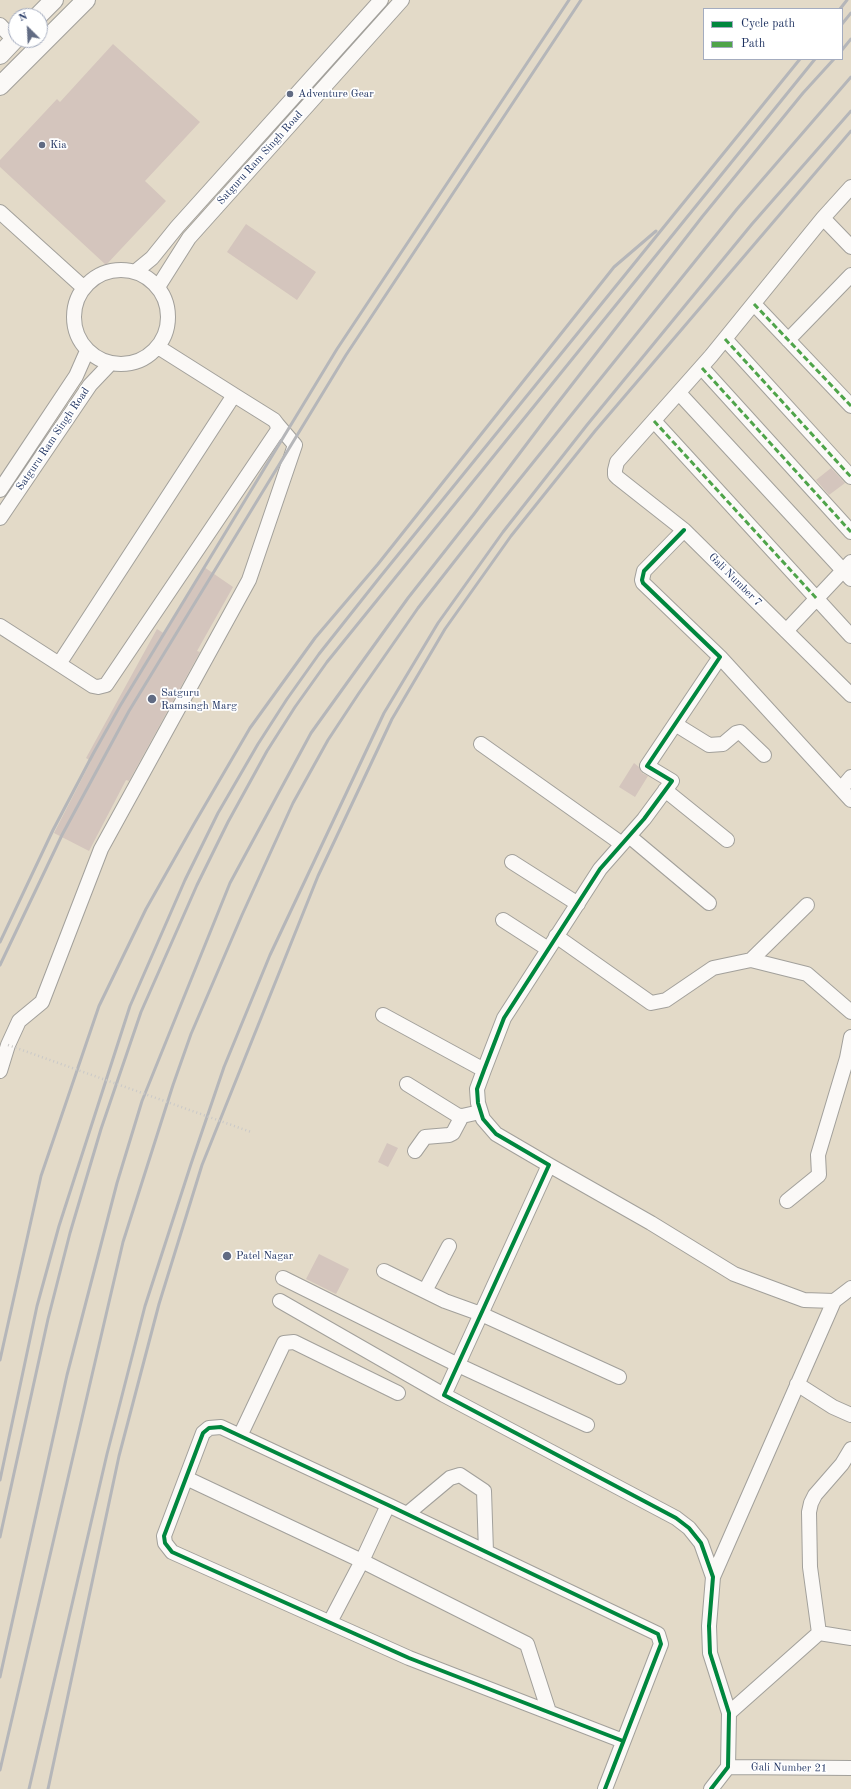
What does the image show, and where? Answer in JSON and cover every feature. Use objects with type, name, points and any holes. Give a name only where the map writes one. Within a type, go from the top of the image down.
[{"type":"main road","points":[[46,8],[54,0]]},
{"type":"main road","points":[[0,86],[86,0]]},
{"type":"main road","points":[[0,55],[8,46]]},
{"type":"street","name":"Satguru Ram Singh Road","points":[[135,272],[152,258],[177,227],[381,0]]},
{"type":"street","name":"Satguru Ram Singh Road","points":[[158,287],[189,238],[402,0]]},
{"type":"street","points":[[0,25],[8,32]]},
{"type":"street","points":[[851,187],[823,218],[702,368],[654,421],[851,636]]},
{"type":"street","points":[[0,212],[84,288]]},
{"type":"street","points":[[823,218],[851,247]]},
{"type":"street","points":[[116,270],[135,272],[151,280],[158,287],[168,306],[168,328],[158,347],[145,359],[128,364],[110,364],[98,359],[87,351],[75,332],[74,308],[84,288],[98,276],[116,270]]},
{"type":"street","points":[[788,340],[851,275]]},
{"type":"street","points":[[754,304],[851,406]]},
{"type":"street","points":[[725,339],[851,477]]},
{"type":"street","points":[[0,1071],[8,1045],[19,1021],[42,1002],[101,849],[249,580],[295,445],[274,420],[158,347]]},
{"type":"street","name":"Satguru Ram Singh Road","points":[[0,490],[76,376],[87,351]]},
{"type":"street","name":"Satguru Ram Singh Road","points":[[0,518],[90,385],[110,364]]},
{"type":"street","points":[[702,368],[851,532]]},
{"type":"street","points":[[678,393],[849,570],[817,599],[786,631]]},
{"type":"street","points":[[59,664],[234,395]]},
{"type":"street","name":"Gali Number 7","points":[[654,421],[617,462],[615,475],[684,530],[851,695]]},
{"type":"street","points":[[0,626],[93,686],[98,687],[106,685],[278,430],[277,424]]},
{"type":"street","points":[[684,530],[644,571],[642,580],[643,583],[720,657],[851,800]]},
{"type":"street","points":[[720,657],[647,766],[672,781],[600,869],[504,1018],[477,1089],[480,1112],[483,1119],[496,1134],[549,1166],[651,1223],[734,1274],[804,1300],[834,1301]]},
{"type":"street","points":[[675,724],[709,745],[723,744],[736,733],[740,732],[764,755]]},
{"type":"street","points":[[481,744],[625,840],[709,903]]},
{"type":"street","points":[[841,789],[851,777]]},
{"type":"street","points":[[665,790],[727,840]]},
{"type":"street","points":[[512,862],[578,904]]},
{"type":"street","points":[[751,960],[807,905]]},
{"type":"street","points":[[503,920],[548,949]]},
{"type":"street","points":[[556,936],[651,1003],[666,1000],[713,968],[751,960],[807,974],[851,1012]]},
{"type":"street","points":[[383,1015],[484,1070]]},
{"type":"street","points":[[787,1202],[819,1175],[818,1154],[847,1058],[851,1037]]},
{"type":"street","points":[[407,1084],[462,1116],[480,1112]]},
{"type":"street","points":[[415,1151],[425,1137],[449,1135],[453,1133],[462,1116]]},
{"type":"street","points":[[444,1395],[549,1166]]},
{"type":"street","points":[[425,1291],[449,1246]]},
{"type":"street","points":[[384,1271],[445,1301],[481,1314],[619,1377]]},
{"type":"street","points":[[283,1278],[458,1364],[587,1425]]},
{"type":"street","points":[[711,1789],[728,1767],[728,1713],[710,1653],[709,1626],[713,1577],[834,1301],[851,1288]]},
{"type":"street","points":[[280,1301],[444,1395],[676,1518],[689,1528],[701,1543],[713,1577]]},
{"type":"street","points":[[240,1436],[284,1343],[294,1342],[398,1393]]},
{"type":"street","points":[[797,1384],[833,1407],[851,1415]]},
{"type":"street","points":[[605,1789],[661,1644],[660,1637],[407,1514],[221,1427],[209,1428],[203,1433],[164,1536],[168,1548],[172,1552],[409,1658],[623,1741]]},
{"type":"street","points":[[819,1633],[810,1567],[810,1508],[815,1495],[842,1464],[851,1449]]},
{"type":"street","points":[[407,1514],[450,1478],[460,1475],[484,1491],[486,1552]]},
{"type":"street","points":[[186,1478],[362,1561],[527,1644],[550,1712]]},
{"type":"street","points":[[330,1622],[362,1561],[388,1505]]},
{"type":"street","points":[[728,1713],[819,1633]]},
{"type":"street","points":[[819,1633],[851,1638]]},
{"type":"street","name":"Gali Number 21","points":[[728,1767],[851,1768]]},
{"type":"path","points":[[8,1045],[251,1132]]},
{"type":"building","points":[[113,44],[200,122],[145,181],[166,201],[106,265],[0,167],[0,160],[57,99],[60,102]]},
{"type":"building","points":[[246,224],[316,272],[297,300],[227,252]]},
{"type":"building","points":[[831,468],[845,483],[829,495],[816,480]]},
{"type":"building","points":[[204,567],[233,587],[197,651],[200,652],[129,781],[126,780],[89,851],[54,833],[91,761],[86,758],[157,629],[165,634]]},
{"type":"building","points":[[634,763],[639,767],[642,773],[648,776],[635,797],[619,787]]},
{"type":"building","points":[[387,1143],[398,1148],[388,1167],[378,1162]]},
{"type":"building","points":[[319,1254],[349,1269],[336,1294],[306,1279]]},
{"type":"railway","points":[[0,942],[53,830],[120,706],[337,349],[569,0]]},
{"type":"railway","points":[[0,965],[62,835],[129,711],[346,355],[581,0]]},
{"type":"railway","points":[[841,8],[847,0]]},
{"type":"railway","points":[[843,23],[851,13]]},
{"type":"railway","points":[[843,49],[851,39]]},
{"type":"railway","points":[[0,1480],[37,1306],[59,1226],[130,1006],[185,880],[218,813],[258,744],[287,699],[319,654],[799,60]]},
{"type":"railway","points":[[0,1537],[48,1319],[70,1233],[101,1129],[141,1012],[197,885],[228,822],[267,751],[295,707],[327,662],[814,60]]},
{"type":"railway","points":[[0,1677],[67,1375],[117,1183],[142,1101],[230,883],[311,733],[408,598],[702,217],[803,93],[833,60]]},
{"type":"railway","points":[[0,1770],[123,1242],[173,1085],[191,1034],[242,915],[293,803],[328,740],[418,608],[486,521],[737,209],[851,77]]},
{"type":"railway","points":[[29,1789],[107,1454],[145,1306],[191,1164],[224,1067],[270,955],[384,713],[438,623],[503,532],[587,425],[752,224],[851,111]]},
{"type":"railway","points":[[48,1789],[119,1456],[159,1304],[202,1165],[318,876],[392,719],[445,629],[511,536],[595,431],[851,131]]},
{"type":"railway","points":[[0,1360],[41,1176],[99,1006],[146,909],[194,824],[250,728],[315,638],[378,564],[614,267],[656,231]]},
{"type":"marked path","points":[[754,304],[851,406]]},
{"type":"marked path","points":[[725,339],[851,477]]},
{"type":"marked path","points":[[702,368],[851,532]]},
{"type":"marked path","points":[[654,421],[817,599]]},
{"type":"cycle path","points":[[684,530],[644,571],[642,580],[643,583],[720,657],[647,766],[672,781],[644,819],[600,869],[504,1018],[484,1070],[477,1089],[478,1103],[483,1119],[496,1134],[549,1165],[444,1395],[676,1518],[689,1528],[701,1543],[713,1577],[709,1626],[710,1653],[729,1713],[728,1767],[711,1789]]},
{"type":"cycle path","points":[[605,1789],[661,1644],[658,1634],[221,1427],[209,1428],[203,1433],[164,1536],[165,1543],[172,1552],[409,1658],[623,1741]]},
{"type":"place","name":"Adventure Gear","points":[[290,94]]},
{"type":"place","name":"Kia","points":[[42,145]]},
{"type":"place","name":"Satguru Ramsingh Marg","points":[[152,699]]},
{"type":"place","name":"Patel Nagar","points":[[227,1256]]}]
